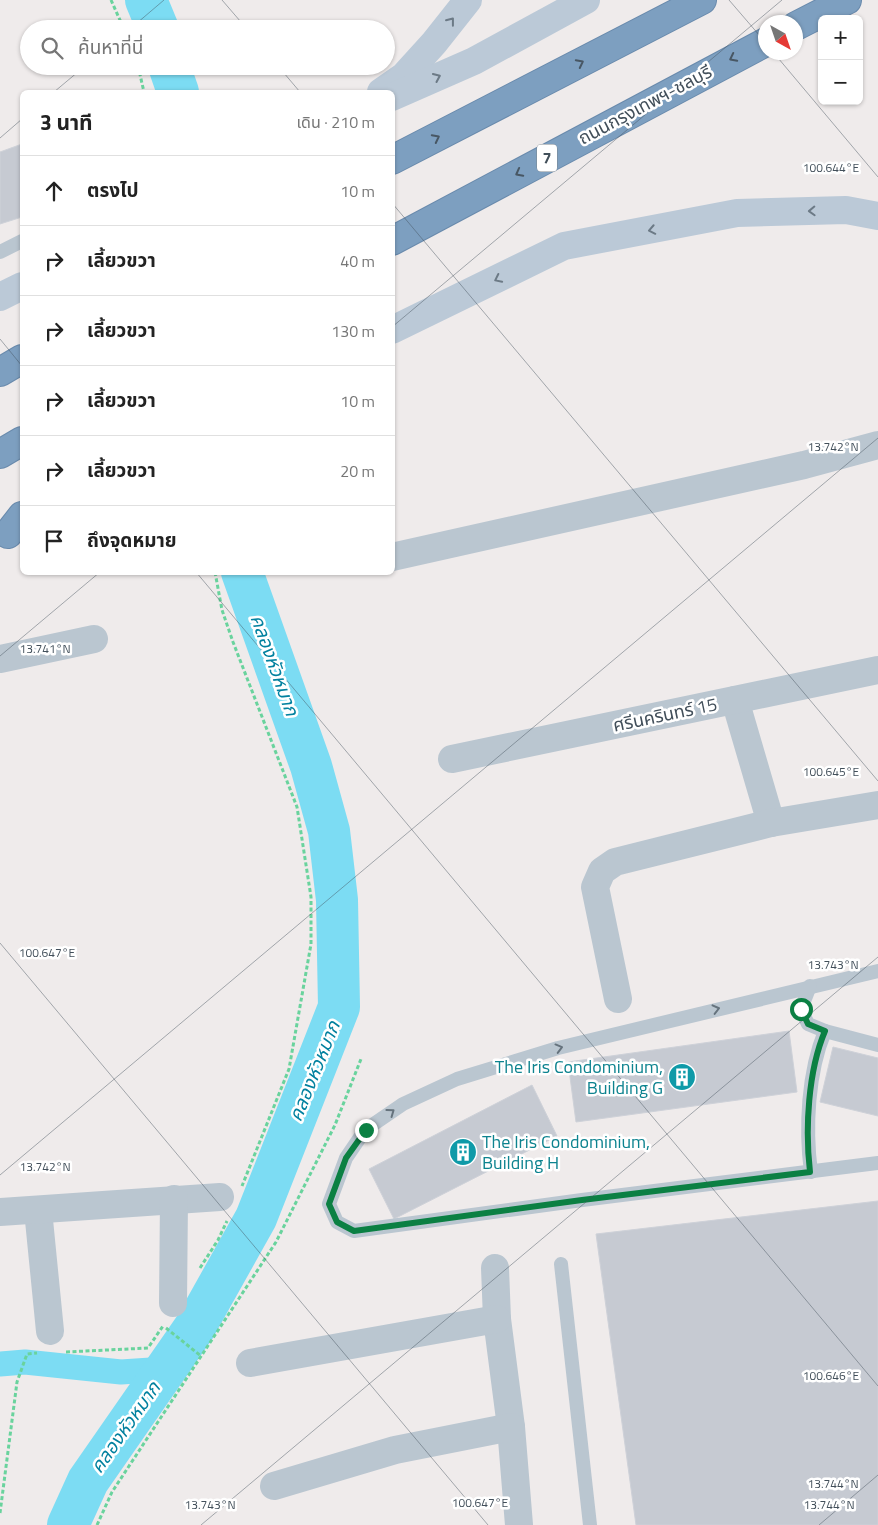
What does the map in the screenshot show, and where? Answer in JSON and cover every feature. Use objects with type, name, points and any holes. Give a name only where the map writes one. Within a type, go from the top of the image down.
[{"type":"highway","points":[[395,158],[702,0]]},
{"type":"highway","points":[[803,22],[847,0]]},
{"type":"highway","name":"ถนนกรุงเทพฯ-ชลบุรี","points":[[395,239],[758,46]]},
{"type":"highway","points":[[0,372],[20,361]]},
{"type":"highway","points":[[0,454],[20,443]]},
{"type":"main road","points":[[383,90],[404,76],[434,43],[468,0]]},
{"type":"main road","points":[[395,96],[474,61],[586,0]]},
{"type":"main road","points":[[395,329],[564,246],[737,214],[846,210],[878,204]]},
{"type":"main road","points":[[846,210],[878,216]]},
{"type":"main road","points":[[0,297],[20,287]]},
{"type":"street","points":[[395,556],[794,467],[878,445]]},
{"type":"street","points":[[0,659],[94,639]]},
{"type":"street","name":"ศรีนครินทร์ 15","points":[[452,759],[878,670]]},
{"type":"street","points":[[735,700],[771,823]]},
{"type":"street","points":[[618,998],[595,887],[602,871],[615,862],[771,823],[878,805]]},
{"type":"street","points":[[168,1316],[174,1199]]},
{"type":"street","points":[[0,1212],[174,1199],[230,1200]]},
{"type":"street","points":[[38,1210],[53,1345]]},
{"type":"street","points":[[495,1268],[497,1319],[511,1427],[519,1525]]},
{"type":"street","points":[[250,1363],[497,1319]]},
{"type":"street","points":[[274,1486],[395,1450],[511,1427]]},
{"type":"lane","points":[[0,252],[20,242]]},
{"type":"lane","points":[[878,971],[558,1048],[457,1079],[403,1104],[366,1130],[346,1158],[329,1204],[337,1222],[354,1231],[878,1163]]},
{"type":"lane","points":[[810,986],[801,1009],[808,1024],[825,1031],[878,1045]]},
{"type":"lane","points":[[810,1172],[808,1153],[809,1115],[814,1066],[818,1048],[825,1031]]},
{"type":"lane","points":[[561,1264],[590,1525]]},
{"type":"path","points":[[111,0],[120,20]]},
{"type":"path","points":[[140,75],[144,90]]},
{"type":"path","points":[[199,1271],[218,1240],[230,1200],[289,1069],[311,944],[310,897],[297,806],[233,642],[222,610],[216,575]]},
{"type":"path","points":[[97,1525],[112,1492],[276,1242],[335,1125],[361,1059]]},
{"type":"path","points":[[0,1512],[17,1382],[27,1354],[53,1345],[148,1348],[168,1316],[201,1356]]},
{"type":"building","points":[[20,145],[20,218],[0,224],[0,152]]},
{"type":"building","name":"The Iris Condominium, Building G","points":[[789,1031],[797,1092],[576,1122],[568,1062]]},
{"type":"building","points":[[833,1047],[878,1058],[878,1116],[820,1102]]},
{"type":"building","name":"The Iris Condominium, Building H","points":[[532,1085],[557,1136],[394,1219],[369,1169]]},
{"type":"building","points":[[878,1201],[878,1525],[636,1525],[596,1234]]},
{"type":"waterway","name":"คลองหัวหมาก","points":[[146,0],[154,20]]},
{"type":"waterway","name":"คลองหัวหมาก","points":[[172,75],[177,90]]},
{"type":"waterway","name":"คลองหัวหมาก","points":[[68,1525],[88,1481],[195,1327],[256,1218],[339,1007],[337,900],[329,831],[311,766],[243,575]]},
{"type":"waterway","points":[[0,1364],[25,1362],[121,1372],[166,1369]]},
{"type":"place","name":"The Iris Condominium, Building G","points":[[682,1077]]},
{"type":"place","name":"The Iris Condominium, Building H","points":[[463,1152]]},
{"type":"route","points":[[366,1130],[346,1158],[329,1204],[337,1222],[354,1231],[810,1172],[808,1153],[809,1115],[814,1066],[818,1048],[825,1031],[808,1024],[801,1009]]}]
